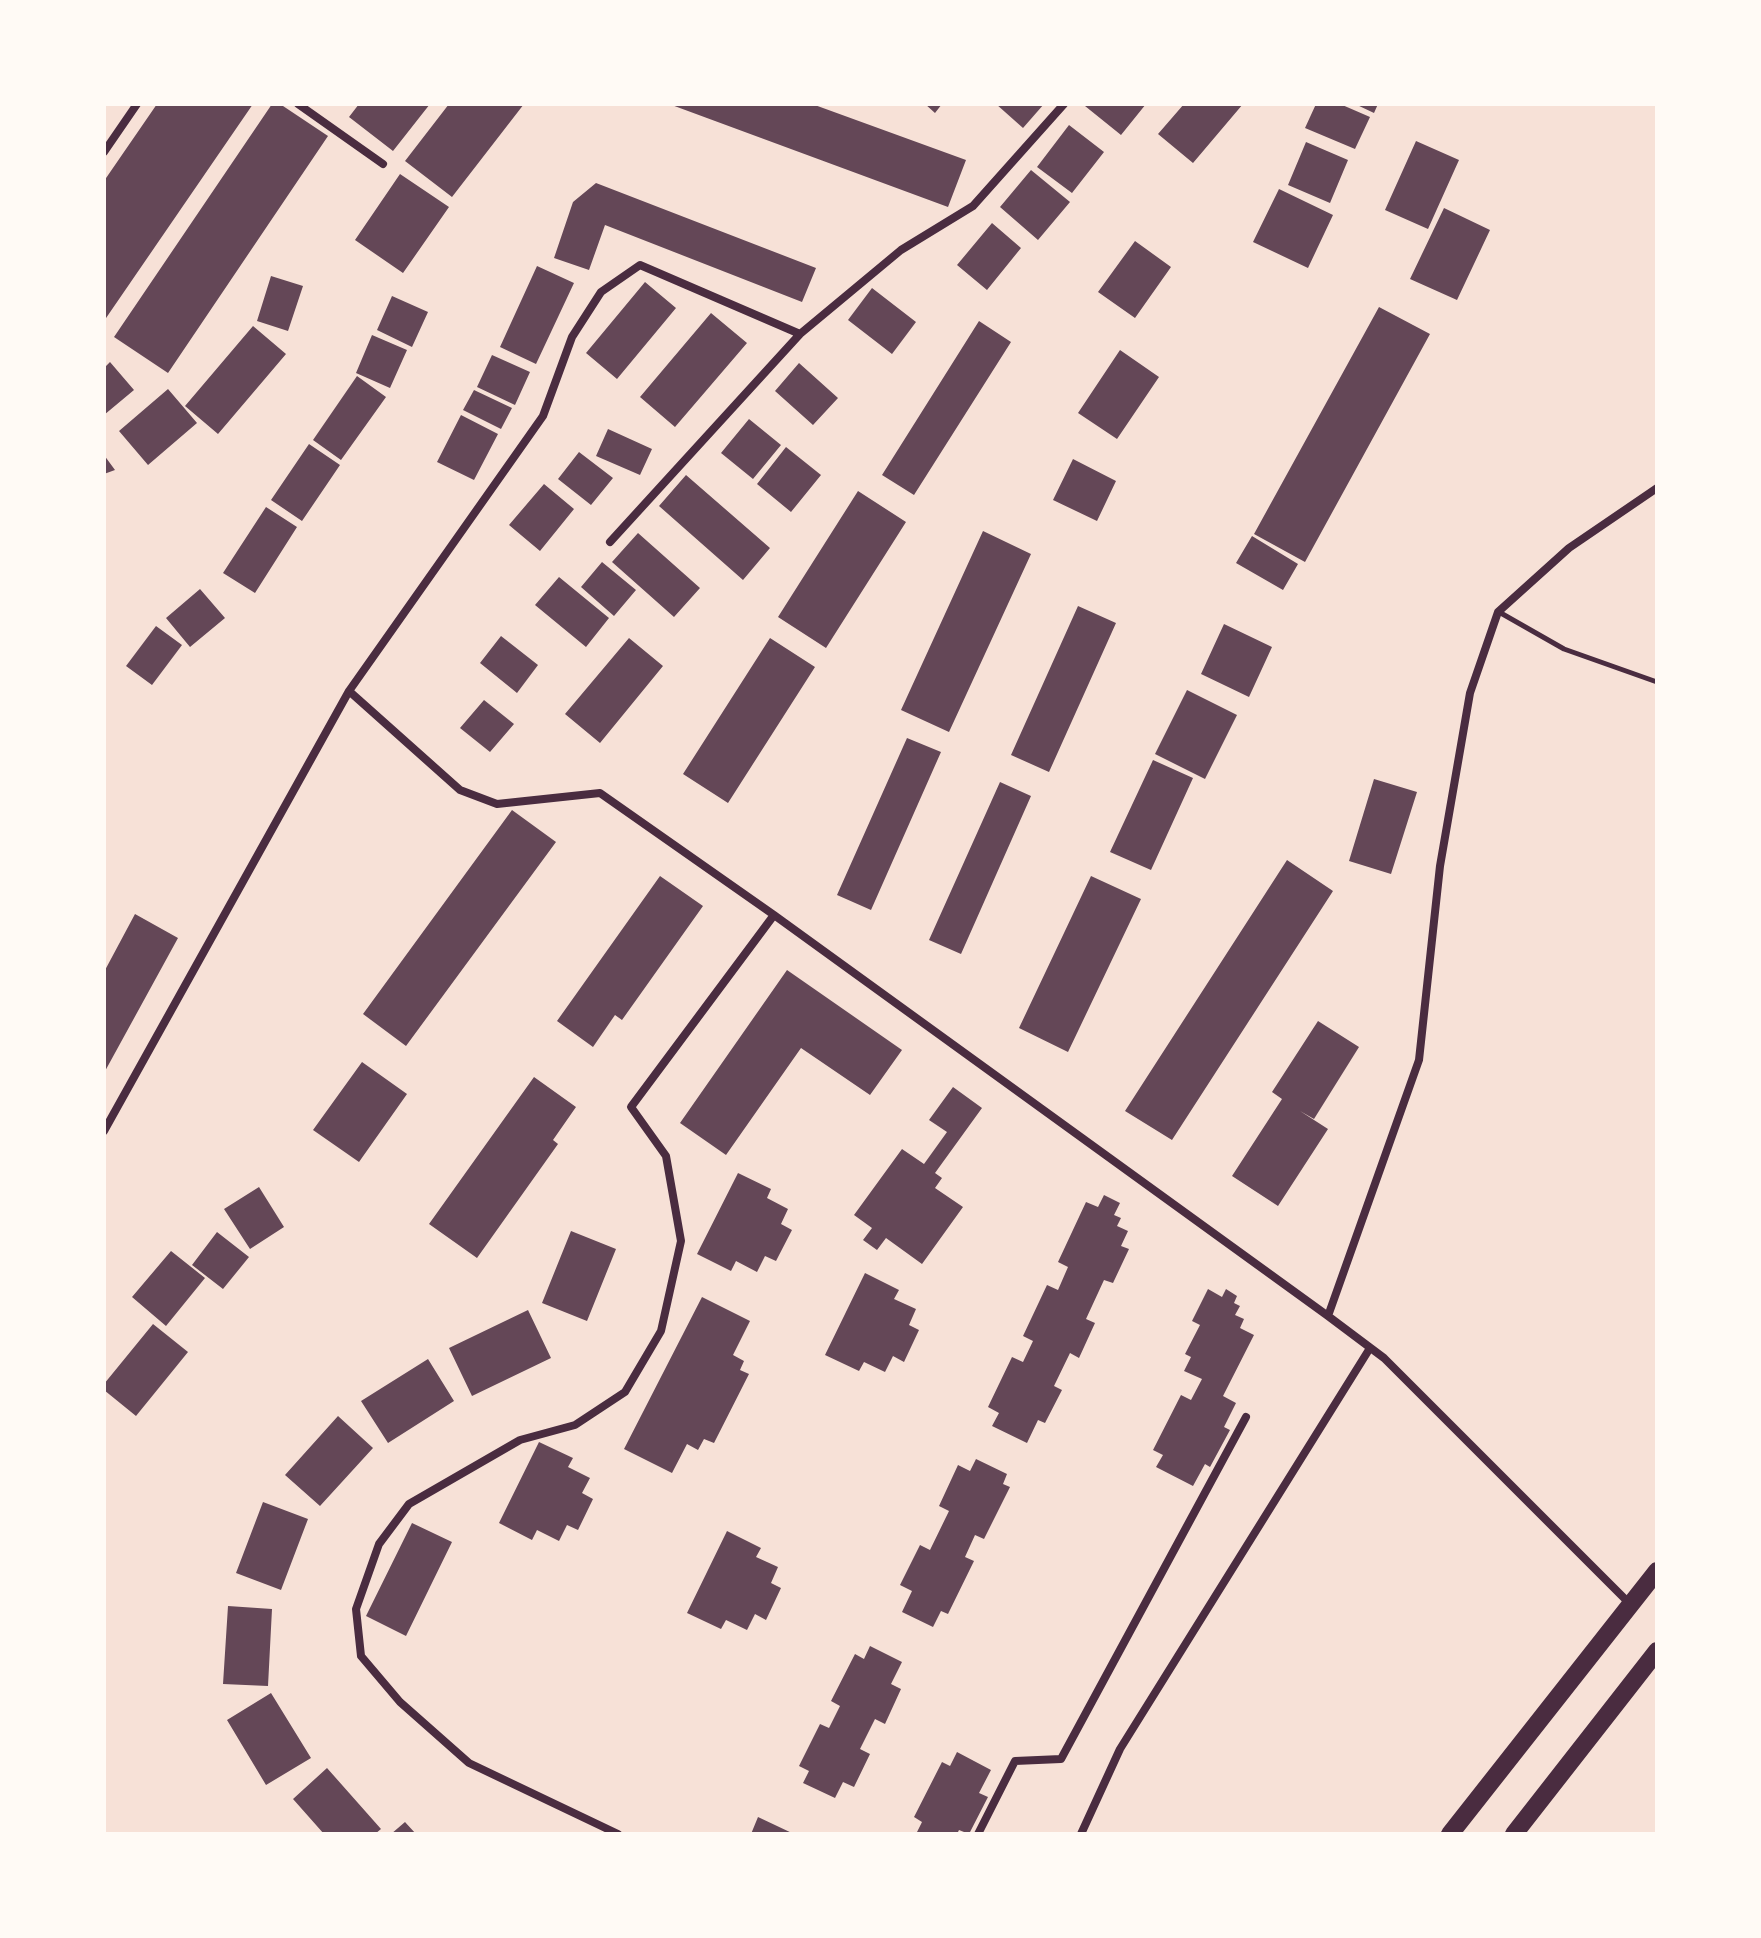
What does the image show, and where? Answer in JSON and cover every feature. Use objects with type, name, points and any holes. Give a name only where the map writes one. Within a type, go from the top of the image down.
[{"type":"main road","points":[[1450,1834],[1657,1571]]},
{"type":"main road","points":[[1514,1834],[1657,1651]]},
{"type":"street","points":[[104,152],[137,104]]},
{"type":"street","points":[[298,104],[383,164]]},
{"type":"street","points":[[610,542],[800,334],[901,250],[973,206],[1064,104]]},
{"type":"street","points":[[104,1131],[349,691],[543,416],[572,337],[601,292],[640,265],[800,334]]},
{"type":"street","points":[[1328,1316],[1419,1060],[1440,866],[1470,693],[1498,612],[1569,548],[1657,488]]},
{"type":"street","points":[[349,691],[460,790],[497,804],[600,793],[774,915],[1384,1358],[1631,1604]]},
{"type":"street","points":[[618,1834],[469,1763],[400,1702],[361,1656],[356,1609],[379,1544],[409,1504],[520,1440],[575,1425],[625,1392],[661,1331],[681,1241],[666,1156],[631,1107],[774,915]]},
{"type":"street","points":[[1081,1834],[1120,1749],[1370,1348]]},
{"type":"street","points":[[978,1834],[1015,1761],[1061,1759],[1246,1417]]},
{"type":"lane","points":[[1498,612],[1564,649],[1657,682]]},
{"type":"building","points":[[157,104],[253,104],[104,321],[104,181]]},
{"type":"building","points":[[272,104],[280,104],[328,136],[168,373],[114,337]]},
{"type":"building","points":[[359,104],[430,104],[393,151],[349,117]]},
{"type":"building","points":[[449,104],[524,104],[452,197],[405,161]]},
{"type":"building","points":[[669,104],[812,104],[966,160],[948,207]]},
{"type":"building","points":[[925,104],[942,104],[935,113]]},
{"type":"building","points":[[996,104],[1044,104],[1023,128]]},
{"type":"building","points":[[1146,104],[1121,135],[1085,106]]},
{"type":"building","points":[[1184,104],[1243,104],[1193,163],[1158,134]]},
{"type":"building","points":[[1316,104],[1340,104],[1370,117],[1355,149],[1305,128]]},
{"type":"building","points":[[1355,104],[1378,104],[1374,113]]},
{"type":"building","points":[[1069,125],[1104,152],[1072,193],[1037,167]]},
{"type":"building","points":[[1416,141],[1459,160],[1428,229],[1385,210]]},
{"type":"building","points":[[1306,142],[1348,160],[1330,203],[1288,185]]},
{"type":"building","points":[[1031,170],[1070,202],[1038,240],[1000,207]]},
{"type":"building","points":[[400,174],[449,207],[403,273],[355,240]]},
{"type":"building","points":[[596,183],[816,268],[802,302],[605,225],[589,270],[554,258],[573,202]]},
{"type":"building","points":[[1279,189],[1333,215],[1308,268],[1253,242]]},
{"type":"building","points":[[1444,208],[1490,230],[1457,300],[1410,279]]},
{"type":"building","points":[[992,223],[1021,248],[987,290],[957,265]]},
{"type":"building","points":[[1135,241],[1171,267],[1135,318],[1098,292]]},
{"type":"building","points":[[537,266],[574,283],[536,364],[500,347]]},
{"type":"building","points":[[271,276],[303,286],[288,331],[257,321]]},
{"type":"building","points":[[645,282],[676,308],[617,379],[586,353]]},
{"type":"building","points":[[872,288],[916,322],[892,354],[848,320]]},
{"type":"building","points":[[392,296],[428,312],[412,347],[377,330]]},
{"type":"building","points":[[1379,307],[1430,334],[1305,562],[1254,534]]},
{"type":"building","points":[[711,313],[747,343],[675,427],[640,397]]},
{"type":"building","points":[[979,321],[1011,342],[914,495],[882,475]]},
{"type":"building","points":[[253,326],[286,354],[218,434],[185,406]]},
{"type":"building","points":[[372,335],[407,350],[390,388],[356,373]]},
{"type":"building","points":[[1120,350],[1159,377],[1117,439],[1078,413]]},
{"type":"building","points":[[492,355],[530,372],[515,405],[477,387]]},
{"type":"building","points":[[110,362],[134,390],[104,415],[104,368]]},
{"type":"building","points":[[799,363],[838,398],[813,425],[775,391]]},
{"type":"building","points":[[357,376],[386,397],[341,460],[313,440]]},
{"type":"building","points":[[168,389],[197,423],[148,465],[119,431]]},
{"type":"building","points":[[474,390],[512,408],[501,429],[463,410]]},
{"type":"building","points":[[461,415],[498,434],[474,480],[437,462]]},
{"type":"building","points":[[749,419],[781,445],[753,479],[721,453]]},
{"type":"building","points":[[608,429],[652,449],[640,475],[596,456]]},
{"type":"building","points":[[309,444],[340,465],[302,521],[271,500]]},
{"type":"building","points":[[786,447],[821,475],[791,512],[757,484]]},
{"type":"building","points":[[579,452],[613,478],[591,505],[558,479]]},
{"type":"building","points":[[104,455],[115,470],[104,474]]},
{"type":"building","points":[[1073,459],[1116,481],[1097,521],[1053,500]]},
{"type":"building","points":[[686,475],[770,548],[743,580],[659,506]]},
{"type":"building","points":[[544,484],[574,509],[540,551],[509,525]]},
{"type":"building","points":[[858,491],[906,522],[826,648],[778,617]]},
{"type":"building","points":[[266,507],[297,527],[255,593],[223,573]]},
{"type":"building","points":[[983,531],[1031,554],[949,732],[901,710]]},
{"type":"building","points":[[638,533],[700,588],[674,617],[612,562]]},
{"type":"building","points":[[1252,536],[1298,564],[1283,590],[1236,563]]},
{"type":"building","points":[[602,562],[636,590],[614,616],[581,587]]},
{"type":"building","points":[[559,577],[609,618],[586,647],[535,605]]},
{"type":"building","points":[[200,589],[225,618],[190,647],[166,618]]},
{"type":"building","points":[[1078,606],[1116,623],[1049,772],[1011,755]]},
{"type":"building","points":[[1224,624],[1272,647],[1249,697],[1201,674]]},
{"type":"building","points":[[156,626],[182,645],[152,685],[126,666]]},
{"type":"building","points":[[501,636],[538,665],[517,693],[480,663]]},
{"type":"building","points":[[629,638],[663,666],[600,743],[565,714]]},
{"type":"building","points":[[770,638],[815,667],[728,803],[683,774]]},
{"type":"building","points":[[1187,690],[1237,715],[1205,779],[1155,754]]},
{"type":"building","points":[[484,700],[514,724],[490,752],[460,728]]},
{"type":"building","points":[[907,738],[941,752],[871,910],[837,895]]},
{"type":"building","points":[[1153,760],[1193,778],[1151,870],[1110,852]]},
{"type":"building","points":[[1374,779],[1417,792],[1391,874],[1349,861]]},
{"type":"building","points":[[1000,782],[1031,796],[961,954],[929,940]]},
{"type":"building","points":[[512,810],[556,842],[406,1046],[363,1014]]},
{"type":"building","points":[[1287,860],[1333,891],[1172,1140],[1125,1111]]},
{"type":"building","points":[[660,876],[703,906],[622,1020],[615,1015],[593,1047],[557,1021]]},
{"type":"building","points":[[1091,876],[1141,899],[1068,1052],[1019,1028]]},
{"type":"building","points":[[135,914],[178,938],[104,1073],[104,972]]},
{"type":"building","points":[[787,970],[902,1050],[870,1095],[801,1048],[726,1155],[680,1123]]},
{"type":"building","points":[[1318,1021],[1359,1047],[1314,1119],[1300,1111],[1328,1129],[1278,1206],[1232,1176],[1282,1099],[1272,1092]]},
{"type":"building","points":[[362,1062],[407,1094],[359,1162],[313,1130]]},
{"type":"building","points":[[534,1077],[576,1107],[553,1140],[558,1144],[477,1258],[429,1224]]},
{"type":"building","points":[[953,1087],[982,1108],[935,1173],[942,1178],[935,1188],[963,1207],[922,1264],[886,1238],[877,1250],[863,1240],[872,1228],[854,1215],[902,1149],[924,1164],[947,1132],[929,1120]]},
{"type":"building","points":[[738,1173],[771,1189],[767,1198],[788,1209],[781,1224],[792,1230],[776,1261],[765,1256],[757,1272],[736,1261],[731,1271],[697,1254]]},
{"type":"building","points":[[259,1187],[284,1227],[250,1249],[224,1209]]},
{"type":"building","points":[[1104,1195],[1120,1203],[1114,1215],[1121,1218],[1117,1226],[1128,1231],[1121,1246],[1129,1249],[1113,1283],[1104,1280],[1086,1319],[1095,1323],[1079,1358],[1070,1353],[1054,1386],[1062,1390],[1045,1423],[1038,1420],[1027,1443],[992,1426],[999,1413],[988,1407],[1012,1357],[1023,1362],[1033,1341],[1023,1336],[1047,1285],[1058,1290],[1068,1267],[1058,1262],[1086,1202],[1098,1207]]},
{"type":"building","points":[[571,1231],[616,1249],[587,1321],[542,1303]]},
{"type":"building","points":[[217,1232],[249,1257],[223,1289],[192,1265]]},
{"type":"building","points":[[171,1251],[205,1278],[166,1326],[132,1297]]},
{"type":"building","points":[[865,1273],[899,1290],[894,1299],[916,1309],[909,1325],[919,1330],[904,1362],[893,1356],[885,1372],[864,1362],[859,1371],[825,1355]]},
{"type":"building","points":[[1208,1289],[1222,1297],[1226,1289],[1237,1296],[1234,1303],[1240,1306],[1235,1315],[1244,1319],[1240,1328],[1254,1335],[1223,1396],[1236,1403],[1224,1427],[1230,1430],[1210,1467],[1205,1464],[1193,1486],[1156,1467],[1163,1455],[1153,1450],[1181,1395],[1191,1400],[1202,1379],[1184,1371],[1191,1357],[1185,1354],[1200,1325],[1192,1321]]},
{"type":"building","points":[[702,1297],[750,1321],[733,1355],[744,1361],[740,1370],[749,1374],[714,1443],[704,1439],[698,1450],[687,1444],[672,1473],[624,1449]]},
{"type":"building","points":[[528,1310],[551,1358],[472,1396],[449,1348]]},
{"type":"building","points":[[153,1324],[188,1352],[136,1416],[104,1390],[104,1384]]},
{"type":"building","points":[[428,1359],[454,1401],[388,1443],[361,1401]]},
{"type":"building","points":[[338,1416],[373,1448],[320,1506],[285,1475]]},
{"type":"building","points":[[539,1442],[573,1458],[568,1467],[590,1478],[582,1493],[593,1499],[578,1530],[567,1525],[559,1541],[537,1530],[532,1540],[499,1523]]},
{"type":"building","points":[[976,1459],[1007,1474],[1003,1484],[1010,1487],[984,1539],[975,1535],[965,1557],[974,1561],[948,1614],[941,1611],[933,1627],[902,1612],[912,1591],[900,1585],[920,1545],[930,1550],[949,1511],[939,1506],[958,1465],[970,1471]]},
{"type":"building","points":[[263,1502],[308,1519],[281,1590],[236,1573]]},
{"type":"building","points":[[412,1523],[452,1542],[406,1636],[366,1616]]},
{"type":"building","points":[[727,1531],[761,1548],[756,1557],[778,1567],[771,1583],[781,1588],[766,1620],[755,1614],[747,1630],[726,1620],[721,1629],[687,1613]]},
{"type":"building","points":[[228,1606],[272,1609],[268,1686],[223,1684]]},
{"type":"building","points":[[870,1646],[902,1662],[891,1684],[901,1689],[885,1724],[875,1719],[860,1749],[870,1754],[854,1787],[843,1782],[835,1798],[803,1783],[809,1771],[799,1766],[820,1724],[829,1728],[840,1706],[831,1701],[855,1654],[864,1659]]},
{"type":"building","points":[[271,1693],[311,1758],[266,1785],[227,1720]]},
{"type":"building","points":[[957,1752],[991,1770],[979,1793],[988,1797],[969,1834],[959,1830],[957,1834],[916,1834],[922,1822],[914,1817],[942,1762],[950,1766]]},
{"type":"building","points":[[327,1768],[381,1829],[375,1834],[324,1834],[293,1799]]},
{"type":"building","points":[[758,1817],[794,1834],[751,1834]]},
{"type":"building","points":[[405,1822],[416,1834],[391,1834]]}]
